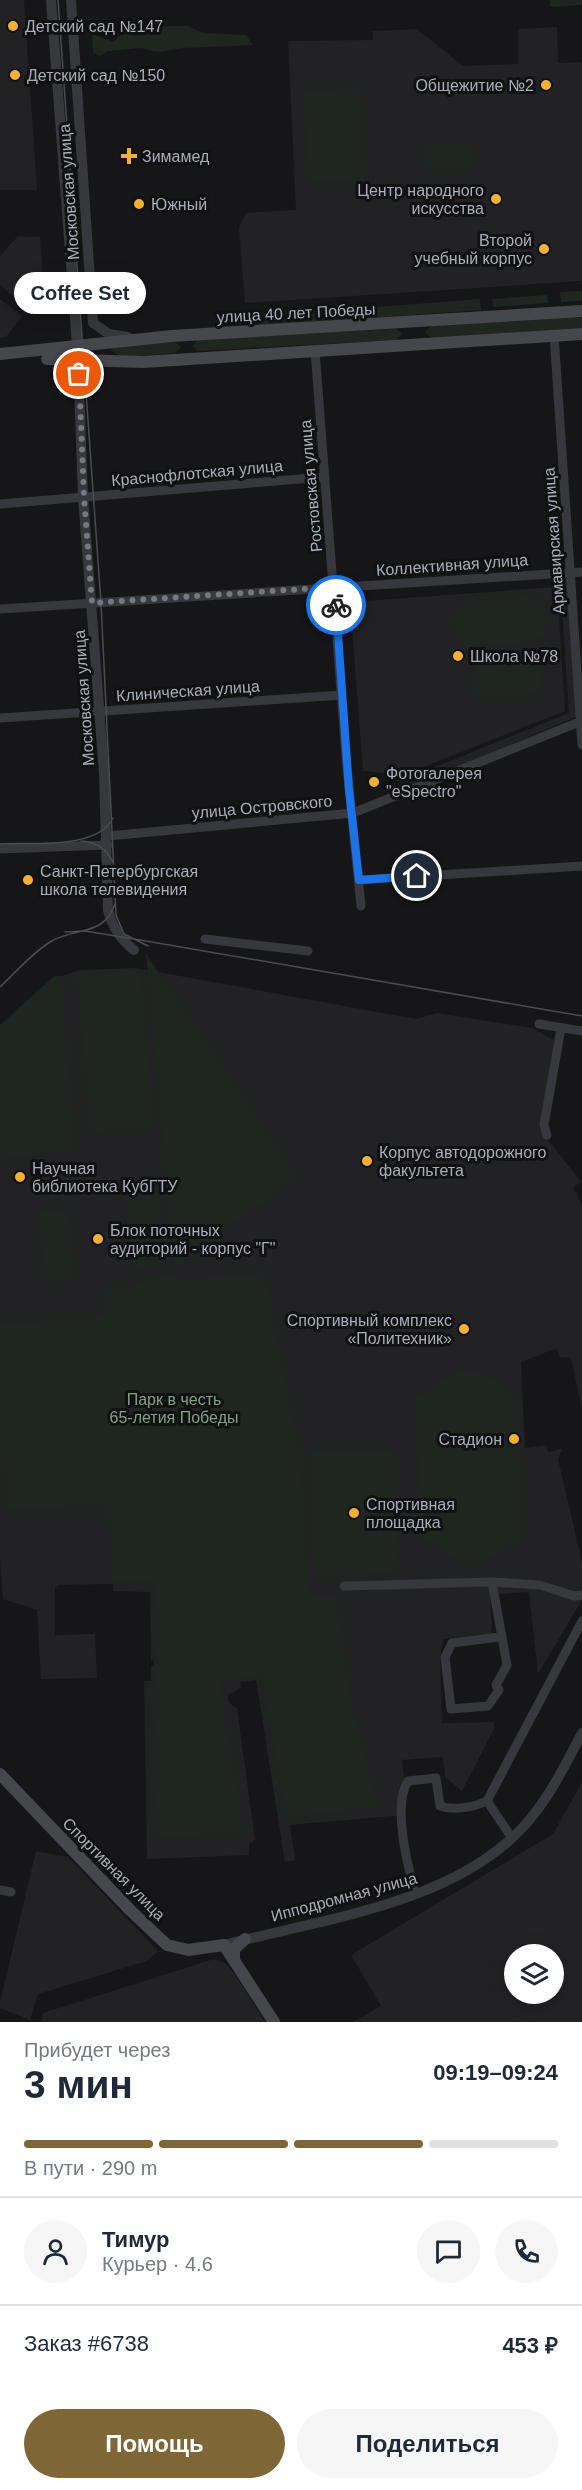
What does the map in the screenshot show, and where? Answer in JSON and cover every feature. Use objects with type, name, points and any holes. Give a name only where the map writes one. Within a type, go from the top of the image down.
[{"type":"main road","name":"улица 40 лет Победы","points":[[0,362],[78,353],[148,338],[582,311]]},
{"type":"main road","points":[[429,321],[420,328],[419,334],[424,341],[431,343]]},
{"type":"main road","name":"улица 40 лет Победы","points":[[395,324],[406,329],[407,333],[407,338],[396,345]]},
{"type":"main road","name":"улица 40 лет Победы","points":[[0,354],[42,351],[78,353],[123,363],[582,334]]},
{"type":"main road","name":"улица 40 лет Победы","points":[[198,335],[191,342],[190,349],[194,355],[200,357]]},
{"type":"main road","name":"Спортивная улица","points":[[0,1774],[159,1938],[177,1949],[218,1948]]},
{"type":"main road","points":[[242,1942],[234,1951],[233,1960],[269,2022]]},
{"type":"main road","points":[[218,1948],[233,1960],[274,2022]]},
{"type":"street","name":"Московская улица","points":[[51,0],[74,327],[78,353],[84,497],[108,840],[110,916],[124,942],[134,950]]},
{"type":"street","name":"Московская улица","points":[[71,0],[93,323],[117,337],[148,338]]},
{"type":"street","points":[[42,351],[66,341],[74,327]]},
{"type":"street","name":"Армавирская улица","points":[[554,335],[582,745]]},
{"type":"street","name":"Ростовская улица","points":[[315,350],[361,906]]},
{"type":"street","name":"Краснофлотская улица","points":[[0,504],[324,477]]},
{"type":"street","name":"Коллективная улица","points":[[0,609],[582,572]]},
{"type":"street","name":"Клиническая улица","points":[[0,718],[342,695]]},
{"type":"street","name":"улица Островского","points":[[0,849],[108,840],[353,813],[581,722]]},
{"type":"street","points":[[359,880],[582,866]]},
{"type":"street","points":[[205,939],[308,951]]},
{"type":"street","points":[[538,1024],[582,1031]]},
{"type":"street","points":[[547,1135],[544,1125],[561,1028]]},
{"type":"street","points":[[344,1586],[492,1582],[540,1585],[574,1596],[582,1595]]},
{"type":"street","points":[[492,1582],[500,1637],[505,1644],[507,1665],[496,1685],[499,1690],[488,1706],[451,1708],[445,1657],[452,1643],[500,1637]]},
{"type":"street","points":[[415,1894],[404,1847],[401,1791],[408,1781],[436,1778],[440,1806],[447,1809],[477,1805],[487,1801],[582,1621]]},
{"type":"street","name":"Ипподромная улица","points":[[218,1948],[415,1894],[443,1884],[480,1862],[512,1838],[542,1804],[582,1733]]},
{"type":"street","points":[[487,1801],[512,1838]]},
{"type":"street","points":[[0,1890],[11,1892]]},
{"type":"shaded area","points":[[0,0],[24,0],[37,190],[0,190]]},
{"type":"shaded area","points":[[557,27],[558,63],[582,62],[582,281],[245,303],[239,228],[246,213],[296,210],[288,41],[373,40],[373,31],[417,29],[463,66],[518,64],[518,29]]},
{"type":"shaded area","points":[[18,236],[40,237],[44,292],[41,301],[25,307],[0,285],[0,256]]},
{"type":"shaded area","points":[[0,299],[22,316],[6,337],[0,338]]},
{"type":"shaded area","points":[[560,580],[568,580],[576,717],[403,790],[400,781],[569,713]]},
{"type":"shaded area","name":"Школа №78","points":[[557,587],[565,711],[403,775],[363,771],[350,602]]},
{"type":"shaded area","points":[[136,968],[416,1019],[437,1013],[532,1028],[554,1040],[540,1129],[581,1182],[573,1188],[582,1205],[582,1409],[571,1358],[559,1357],[557,1348],[521,1362],[525,1448],[546,1445],[548,1452],[562,1449],[558,1459],[582,1562],[582,1600],[538,1674],[529,1592],[490,1595],[492,1634],[443,1639],[440,1656],[442,1723],[494,1722],[494,1729],[462,1791],[445,1777],[443,1757],[402,1760],[404,1777],[401,1790],[404,1815],[290,1825],[295,1860],[285,1862],[256,1680],[240,1682],[241,1688],[228,1695],[228,1702],[237,1708],[255,1840],[249,1844],[249,1855],[147,1859],[144,1681],[151,1681],[151,1666],[154,1666],[154,1660],[151,1660],[150,1592],[113,1591],[113,1584],[59,1585],[55,1588],[55,1635],[95,1634],[97,1678],[41,1679],[37,1610],[3,1599],[0,1560],[0,1025],[54,976],[80,970]]},
{"type":"shaded area","points":[[582,1782],[582,2022],[353,2022],[381,2006],[351,1955],[553,1834]]},
{"type":"shaded area","points":[[36,1851],[68,1857],[158,1951],[147,1961],[38,1994],[30,2020],[0,2008],[0,2002]]},
{"type":"shaded area","points":[[214,1959],[225,1963],[235,1974],[265,2022],[41,2022],[43,2013]]},
{"type":"green space","points":[[550,0],[582,0],[582,5],[550,7]]},
{"type":"green space","points":[[151,26],[188,26],[203,33],[246,35],[253,45],[184,48],[157,52],[141,48],[108,51],[100,56],[93,53],[92,34],[114,42],[125,29],[133,32],[134,38],[137,29]]},
{"type":"green space","points":[[360,89],[364,180],[308,183],[304,91]]},
{"type":"green space","points":[[472,142],[474,168],[426,171],[424,145]]},
{"type":"green space","points":[[582,291],[582,301],[561,302],[560,292]]},
{"type":"green space","points":[[547,295],[548,303],[493,307],[492,299]]},
{"type":"green space","points":[[480,299],[481,310],[370,318],[369,313],[364,313],[364,308]]},
{"type":"green space","points":[[345,308],[347,319],[262,326],[258,322],[257,314]]},
{"type":"green space","points":[[582,316],[582,328],[432,338],[425,332],[432,326]]},
{"type":"green space","points":[[396,329],[402,334],[397,340],[197,351],[193,346],[198,339]]},
{"type":"green space","points":[[175,342],[181,347],[175,353],[126,357],[119,356],[111,350],[112,347]]},
{"type":"green space","points":[[529,596],[543,604],[548,618],[546,630],[537,639],[519,643],[473,645],[459,640],[455,634],[453,615],[466,601]]},
{"type":"green space","points":[[540,662],[543,691],[541,694],[478,698],[475,695],[476,665]]},
{"type":"green space","points":[[146,954],[299,1178],[219,1232],[181,1266],[177,1266],[173,1258]]},
{"type":"green space","points":[[141,971],[155,1127],[90,1132],[76,972]]},
{"type":"green space","points":[[54,977],[62,978],[76,1151],[0,1159],[0,1027]]},
{"type":"green space","points":[[158,1193],[163,1263],[132,1271],[126,1196]]},
{"type":"green space","points":[[69,1210],[75,1280],[45,1283],[38,1213]]},
{"type":"green space","name":"Парк в честь 65-летия Победы","points":[[168,1273],[179,1279],[265,1273],[299,1444],[310,1597],[337,1596],[351,1701],[379,1807],[286,1818],[261,1674],[220,1683],[244,1834],[153,1836],[154,1582],[113,1581],[108,1505],[7,1510],[4,1452],[0,1452],[0,1316],[1,1324],[105,1316],[103,1290],[127,1288]]},
{"type":"green space","points":[[461,1372],[480,1373],[496,1380],[509,1392],[519,1409],[523,1542],[509,1546],[491,1558],[476,1562],[453,1558],[431,1544],[421,1541],[416,1396],[427,1395],[440,1381]]},
{"type":"green space","name":"Спортивная площадка","points":[[395,1450],[399,1573],[313,1576],[309,1452]]},
{"type":"tram line","points":[[58,0],[101,603],[116,915],[124,934],[148,946]]},
{"type":"tram line","points":[[0,844],[79,840],[105,828],[113,818]]},
{"type":"tram line","points":[[81,841],[100,847],[108,853],[113,863]]},
{"type":"tram line","points":[[0,987],[50,942],[59,937],[96,927],[104,922],[115,904]]},
{"type":"tram line","points":[[65,932],[85,931],[582,1016]]},
{"type":"way so far","points":[[79,374],[84,497],[92,603],[334,587],[336,605]]},
{"type":"place","name":"Детский сад №147","points":[[13,26]]},
{"type":"place","name":"Детский сад №150","points":[[15,75]]},
{"type":"place","name":"Общежитие №2","points":[[546,85]]},
{"type":"place","name":"Зимамед","points":[[129,156]]},
{"type":"place","name":"Центр народного искусства","points":[[496,199]]},
{"type":"place","name":"Южный","points":[[139,204]]},
{"type":"place","name":"Второй учебный корпус","points":[[544,249]]},
{"type":"place","name":"Coffee Set","points":[[79,374]]},
{"type":"place","name":"Школа №78","points":[[458,656]]},
{"type":"place","name":"Фотогалерея \"eSpectro\"","points":[[374,782]]},
{"type":"place","name":"Санкт-Петербургская школа телевидения","points":[[28,880]]},
{"type":"place","name":"Корпус автодорожного факультета","points":[[367,1161]]},
{"type":"place","name":"Научная библиотека КубГТУ","points":[[20,1177]]},
{"type":"place","name":"Блок поточных аудиторий - корпус \"Г\"","points":[[98,1239]]},
{"type":"place","name":"Спортивный комплекс «Политехник»","points":[[464,1329]]},
{"type":"place","name":"Стадион","points":[[514,1439]]},
{"type":"place","name":"Спортивная площадка","points":[[354,1513]]},
{"type":"route","points":[[336,605],[349,790],[359,880],[417,876]]}]
